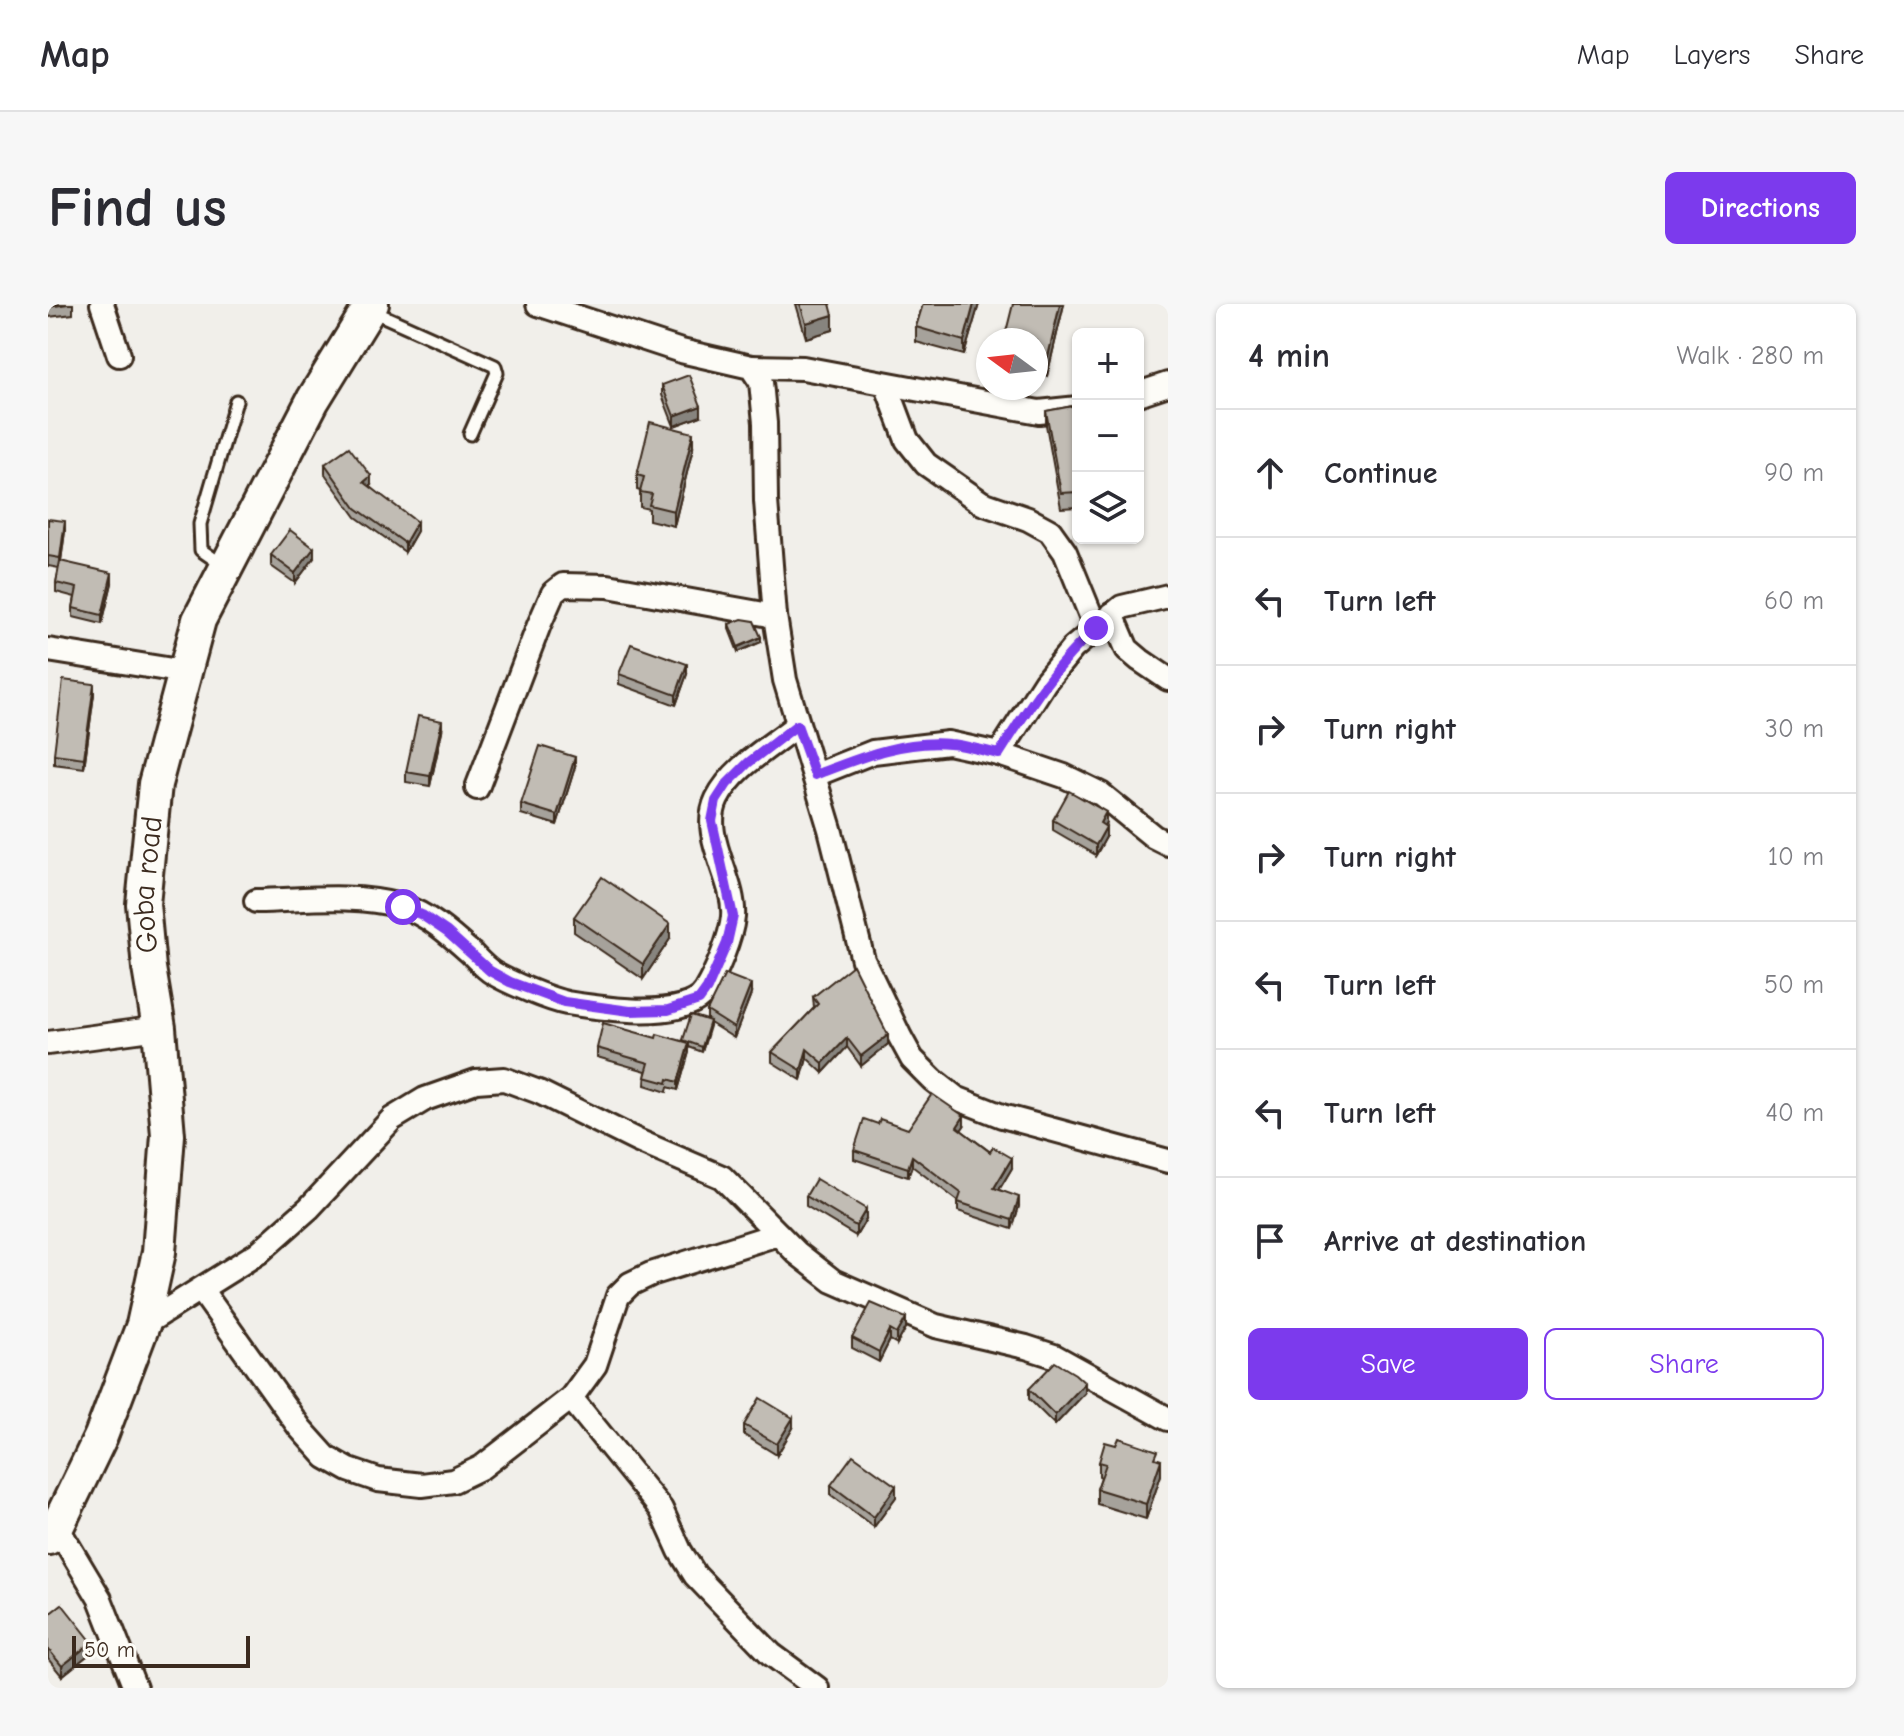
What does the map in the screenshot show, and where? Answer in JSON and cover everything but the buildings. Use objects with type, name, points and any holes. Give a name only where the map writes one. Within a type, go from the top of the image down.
[{"type":"street","points":[[102,304],[119,355]]},
{"type":"street","points":[[538,304],[681,351],[751,367],[803,368],[1039,412],[1072,409]]},
{"type":"street","name":"Goba road","points":[[52,1532],[101,1436],[143,1325],[159,1252],[168,1135],[159,1028],[143,904],[155,784],[199,620],[313,400],[370,306]]},
{"type":"street","points":[[751,367],[761,382],[775,616],[785,680],[815,775],[863,960],[875,989],[912,1059],[956,1098],[1002,1116],[1168,1161]]},
{"type":"street","points":[[886,384],[907,440],[926,464],[982,503],[1028,519],[1050,531],[1104,621],[1127,649],[1168,679]]},
{"type":"street","points":[[1144,392],[1168,384]]},
{"type":"street","points":[[477,788],[539,625],[553,593],[563,585],[608,586],[775,616]]},
{"type":"street","points":[[999,754],[1045,682],[1073,648],[1122,607],[1168,596]]},
{"type":"street","points":[[48,650],[185,672]]},
{"type":"street","points":[[256,901],[351,898],[403,907],[422,915],[447,932],[490,971],[510,982],[564,1002],[630,1011],[668,1010],[699,1000],[727,943],[733,916],[712,821],[716,801],[727,784],[748,763],[797,725]]},
{"type":"street","points":[[815,775],[873,752],[948,743],[999,754],[1064,776],[1101,794],[1154,837],[1168,844]]},
{"type":"street","points":[[48,1043],[159,1028]]},
{"type":"street","points":[[143,1325],[202,1291],[258,1253],[309,1208],[392,1119],[425,1099],[476,1081],[504,1079],[539,1092],[638,1141],[722,1177],[797,1253],[833,1281],[936,1326],[1054,1356],[1168,1419]]},
{"type":"street","points":[[202,1291],[300,1428],[326,1457],[349,1470],[378,1480],[422,1485],[453,1481],[482,1467],[571,1398],[595,1365],[618,1296],[630,1284],[651,1274],[778,1234]]},
{"type":"street","points":[[571,1398],[661,1509],[695,1575],[771,1654],[817,1688]]},
{"type":"street","points":[[52,1532],[100,1599],[135,1688]]},
{"type":"lane","points":[[370,306],[495,366],[497,373],[470,434]]},
{"type":"lane","points":[[225,566],[201,550],[200,524],[236,401]]},
{"type":"route","points":[[403,907],[422,915],[447,932],[490,971],[510,982],[564,1002],[630,1011],[668,1010],[699,1000],[727,943],[733,916],[712,821],[716,801],[727,784],[748,763],[797,725],[815,775],[873,752],[911,746],[948,743],[999,754],[1045,682],[1073,648],[1096,628]]}]
